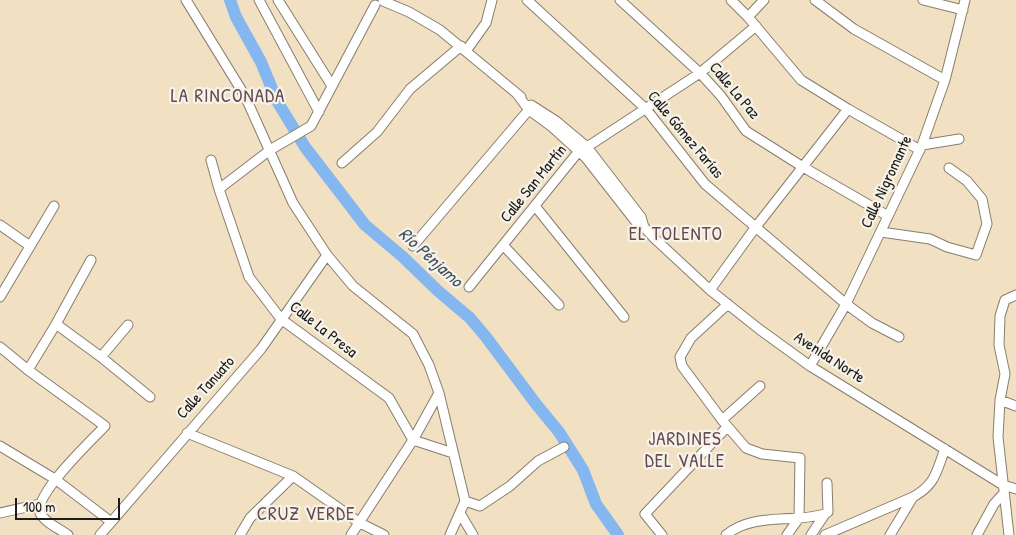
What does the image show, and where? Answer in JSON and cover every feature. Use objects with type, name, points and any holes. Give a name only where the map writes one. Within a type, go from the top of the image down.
[{"type":"street","points":[[186,0],[245,96],[293,203],[327,255],[353,286],[413,334],[429,365],[438,389],[465,501],[450,535]]},
{"type":"street","points":[[259,0],[319,112]]},
{"type":"street","points":[[278,0],[332,86]]},
{"type":"street","points":[[342,163],[377,132],[410,89],[464,48],[486,23],[492,0]]},
{"type":"street","name":"Calle Gómez Farías","points":[[527,0],[646,109],[705,184],[846,304],[872,323],[899,337]]},
{"type":"street","name":"Calle La Paz","points":[[620,0],[700,73],[721,96],[746,131],[803,167],[888,216]]},
{"type":"street","points":[[731,0],[756,26],[801,80],[848,109],[921,147],[959,139]]},
{"type":"street","points":[[748,17],[764,0]]},
{"type":"street","points":[[815,0],[854,29],[945,80]]},
{"type":"street","points":[[924,0],[963,10]]},
{"type":"street","name":"Calle Nigromante","points":[[810,366],[846,304],[921,147],[945,80],[965,0]]},
{"type":"street","points":[[219,190],[270,150],[311,126],[377,1]]},
{"type":"street","name":"Avenida Norte","points":[[377,1],[409,12],[440,30],[518,94],[530,108],[556,121],[583,149],[641,217],[644,227],[654,238],[710,290],[728,304],[810,366],[945,449],[1004,489],[1016,489]]},
{"type":"street","name":"Calle San Martín","points":[[469,287],[583,149],[700,73],[756,26]]},
{"type":"street","points":[[412,246],[530,108]]},
{"type":"street","points":[[710,290],[755,228],[848,109]]},
{"type":"street","name":"Calle La Presa","points":[[211,160],[219,190],[249,277],[281,319],[390,398],[413,440]]},
{"type":"street","points":[[880,232],[930,239],[976,255],[987,224],[982,199],[967,182],[949,168]]},
{"type":"street","points":[[0,296],[54,206]]},
{"type":"street","points":[[535,206],[624,317]]},
{"type":"street","points":[[0,225],[30,246]]},
{"type":"street","points":[[503,245],[559,305]]},
{"type":"street","name":"Calle Tanuato","points":[[100,535],[110,521],[261,349],[327,255]]},
{"type":"street","points":[[28,370],[91,260]]},
{"type":"street","points":[[1009,535],[998,437],[1000,400],[1005,374],[999,345],[1000,316],[1005,300],[1016,295]]},
{"type":"street","points":[[728,304],[691,338],[680,356],[682,366],[724,423],[746,448],[762,454],[800,458],[799,518],[787,535]]},
{"type":"street","points":[[56,324],[101,357],[150,397]]},
{"type":"street","points":[[101,357],[128,325]]},
{"type":"street","points":[[0,347],[28,370],[105,426],[55,478],[40,504],[40,511],[43,517],[68,535]]},
{"type":"street","points":[[662,535],[645,514],[724,423],[760,386]]},
{"type":"street","points":[[351,535],[413,440],[438,389]]},
{"type":"street","points":[[1000,400],[1016,406]]},
{"type":"street","points":[[187,433],[293,476],[360,523],[384,535]]},
{"type":"street","points":[[413,440],[453,453]]},
{"type":"street","points":[[0,446],[55,478],[110,521]]},
{"type":"street","points":[[465,501],[480,506],[510,486],[538,461],[564,446]]},
{"type":"street","points":[[825,535],[925,490],[933,482],[945,449]]},
{"type":"street","points":[[240,535],[250,518],[293,476]]},
{"type":"street","points":[[811,535],[826,513],[827,483]]},
{"type":"street","points":[[977,535],[1004,489]]},
{"type":"street","points":[[890,535],[913,497]]},
{"type":"street","points":[[0,513],[40,504]]},
{"type":"street","points":[[460,513],[472,535]]},
{"type":"street","points":[[726,535],[733,529],[748,523],[767,519],[799,518],[826,513]]},
{"type":"waterway","name":"Río Pénjamo","points":[[230,0],[236,17],[261,62],[277,101],[305,147],[365,225],[470,318],[486,337],[559,432],[583,470],[596,504],[618,535]]},
{"type":"district","name":"LA RINCONADA","points":[[228,97]]},
{"type":"district","name":"EL TOLENTO","points":[[676,235]]},
{"type":"district","name":"JARDINES DEL VALLE","points":[[685,451]]},
{"type":"district","name":"CRUZ VERDE","points":[[306,515]]}]
